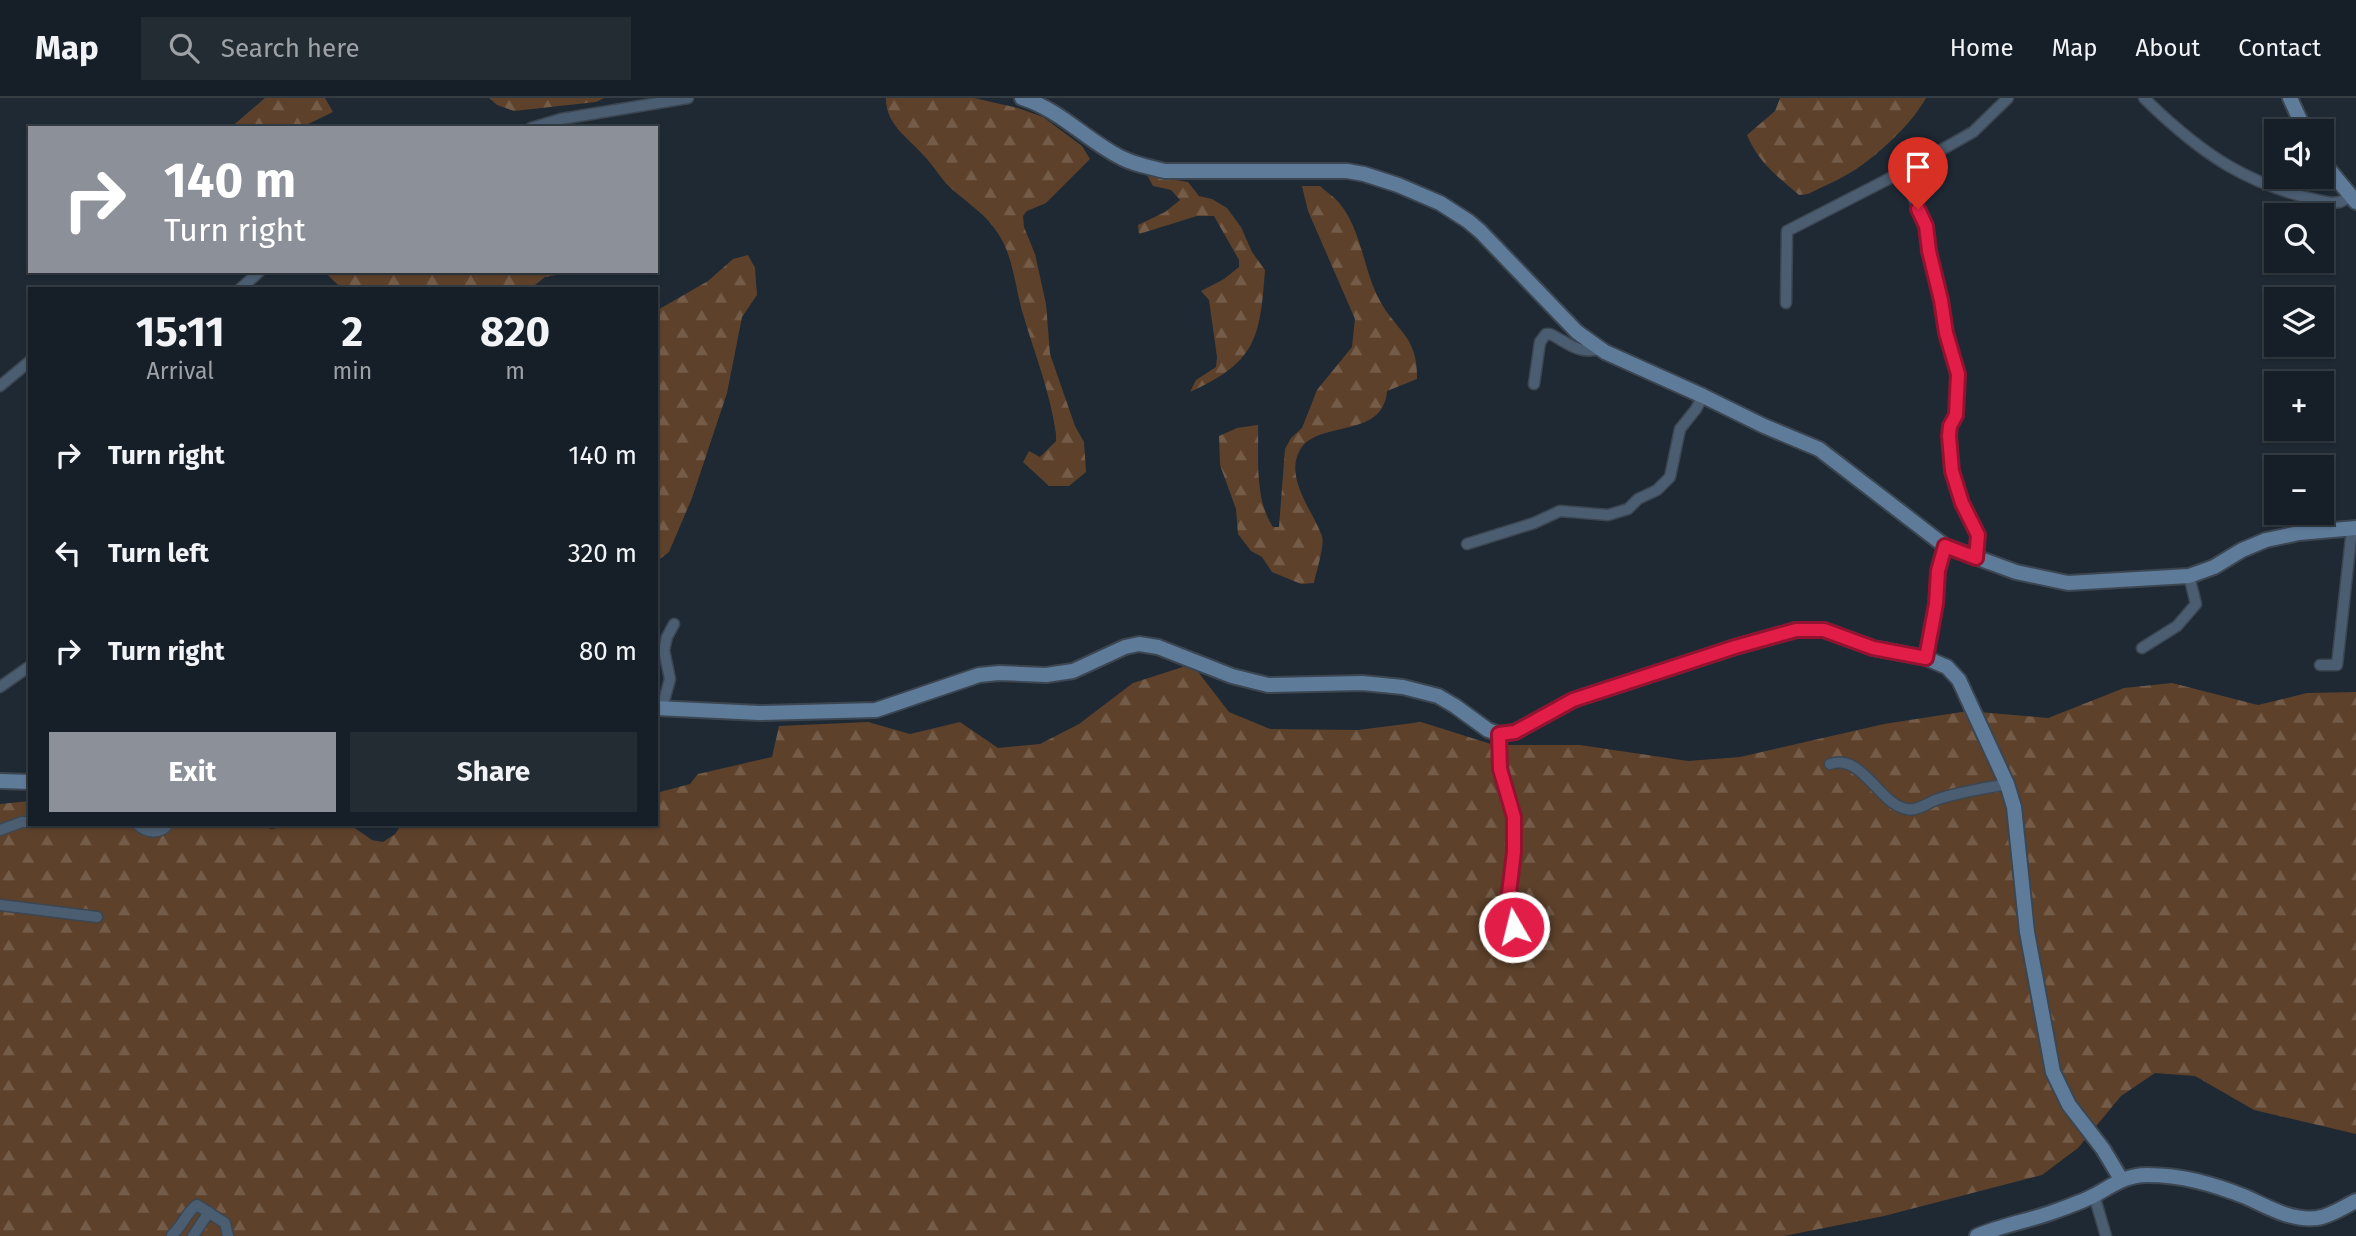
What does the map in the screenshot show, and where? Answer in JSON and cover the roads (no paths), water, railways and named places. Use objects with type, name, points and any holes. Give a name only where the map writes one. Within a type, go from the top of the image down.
[{"type":"street","points":[[538,126],[561,119],[688,98]]},
{"type":"street","points":[[1022,98],[1046,107],[1124,159],[1146,167],[1165,171],[1347,172],[1364,174],[1418,193],[1468,221],[1504,254],[1577,332],[1601,349],[1819,449],[1887,504],[1945,546],[2016,572],[2068,583],[2189,576],[2214,567],[2242,550],[2266,540],[2299,533],[2354,528],[2337,665],[2320,665]]},
{"type":"street","points":[[1786,303],[1787,231],[1966,137],[2008,98]]},
{"type":"street","points":[[2144,98],[2175,130],[2212,158],[2256,181],[2331,203],[2353,200],[2334,176]]},
{"type":"street","points":[[2290,98],[2300,119]]},
{"type":"street","points":[[1902,172],[1926,226],[1946,333],[1958,374],[1956,415],[1950,426],[1949,436],[1952,471],[1962,503],[1978,535],[1976,558]]},
{"type":"street","points":[[242,287],[258,273]]},
{"type":"street","points":[[1534,384],[1541,342],[1546,334],[1582,351],[1601,349]]},
{"type":"street","points":[[0,386],[28,363]]},
{"type":"street","points":[[1467,544],[1534,523],[1560,511],[1608,515],[1628,509],[1638,499],[1657,490],[1670,477],[1680,429],[1703,396]]},
{"type":"street","points":[[1926,658],[1936,604],[1938,571],[1945,546]]},
{"type":"street","points":[[2142,648],[2177,626],[2196,604],[2189,576]]},
{"type":"street","points":[[674,624],[664,650],[670,679],[659,708],[760,713],[876,710],[979,675],[1046,675],[1073,671],[1125,647],[1139,644],[1158,647],[1232,676],[1269,685],[1381,684],[1433,694],[1499,734],[1515,732],[1573,700],[1796,630],[1824,630],[1873,648],[1926,658],[1947,667],[1959,680],[2007,784],[2014,807],[2027,932],[2050,1060],[2059,1087],[2069,1105],[2103,1149],[2121,1179]]},
{"type":"street","points":[[0,687],[28,667]]},
{"type":"street","points":[[1499,734],[1500,769],[1514,817],[1514,852],[1509,893],[1514,927]]},
{"type":"street","points":[[1830,764],[1837,762],[1855,767],[1896,803],[1907,809],[1948,795],[2007,784]]},
{"type":"street","points":[[0,781],[28,782]]},
{"type":"street","points":[[0,830],[28,822]]},
{"type":"street","points":[[141,826],[152,832],[166,826]]},
{"type":"street","points":[[0,905],[97,917]]},
{"type":"street","points":[[1977,1236],[1998,1227],[2050,1213],[2094,1195],[2121,1179],[2147,1175],[2196,1180],[2278,1212],[2299,1217],[2326,1216],[2356,1201]]},
{"type":"street","points":[[2094,1195],[2106,1236]]},
{"type":"street","points":[[172,1235],[197,1205],[225,1223],[228,1236]]},
{"type":"street","points":[[193,1236],[209,1212]]}]
